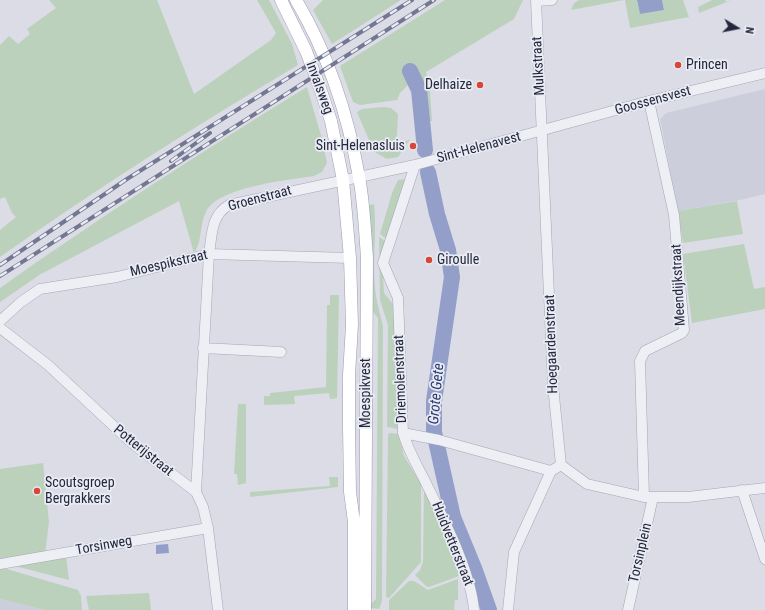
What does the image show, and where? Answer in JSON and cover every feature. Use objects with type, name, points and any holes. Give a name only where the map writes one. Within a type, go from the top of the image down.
[{"type":"main road","name":"Invalsweg","points":[[281,0],[306,51],[320,88],[331,121],[343,180]]},
{"type":"main road","name":"Invalsweg","points":[[296,0],[318,44],[333,79],[344,111],[359,177]]},
{"type":"main road","name":"Moespikvest","points":[[359,177],[367,258],[365,610]]},
{"type":"main road","name":"Moespikvest","points":[[343,180],[350,258],[352,325],[349,375],[349,427],[350,492],[354,522],[354,610]]},
{"type":"street","points":[[536,1],[552,0]]},
{"type":"street","name":"Mulkstraat","points":[[536,1],[542,131]]},
{"type":"street","name":"Goossensvest","points":[[542,131],[649,101],[765,73]]},
{"type":"street","name":"Meendijkstraat","points":[[648,497],[640,361],[645,352],[682,333],[684,330],[674,215],[649,101]]},
{"type":"street","name":"Sint-Helenavest","points":[[343,180],[415,165],[542,131]]},
{"type":"street","name":"Hoegaardenstraat","points":[[542,131],[553,386],[561,465]]},
{"type":"street","name":"Driemolenstraat","points":[[415,165],[383,263],[398,298],[403,433],[435,439],[551,471]]},
{"type":"street","name":"Groenstraat","points":[[196,492],[203,348],[210,254],[215,221],[221,209],[229,205],[343,180]]},
{"type":"street","name":"Moespikstraat","points":[[0,321],[21,302],[40,289],[117,277],[210,254],[350,258]]},
{"type":"street","name":"Potterijstraat","points":[[0,328],[48,365],[133,444],[196,492],[203,507],[208,528],[218,610]]},
{"type":"street","points":[[203,348],[281,352]]},
{"type":"street","name":"Huidvetterstraat","points":[[403,433],[408,450],[424,480],[468,577],[474,610]]},
{"type":"street","points":[[508,610],[514,552],[551,471],[561,465],[587,484],[648,497],[688,497],[765,488]]},
{"type":"street","points":[[742,490],[765,559]]},
{"type":"street","name":"Torsinplein","points":[[628,610],[648,497]]},
{"type":"street","name":"Torsinweg","points":[[0,564],[208,528]]},
{"type":"shaded area","points":[[765,89],[765,194],[678,211],[660,119],[666,113]]},
{"type":"shaded area","points":[[0,599],[25,605],[45,610],[0,610]]},
{"type":"green space","points":[[49,0],[157,0],[194,94],[271,40],[276,33],[257,0],[269,0],[292,44],[298,65],[147,158],[0,257],[0,230],[16,217],[12,213],[5,197],[0,199],[0,45],[9,36],[18,44],[30,34],[27,29],[56,8]]},
{"type":"green space","points":[[323,0],[401,0],[332,44],[313,10]]},
{"type":"green space","points":[[445,0],[523,0],[514,19],[426,72],[430,92],[432,121],[426,121],[425,92],[418,72],[413,65],[405,74],[409,84],[400,93],[397,100],[360,105],[353,102],[340,66]]},
{"type":"green space","points":[[579,0],[624,0],[571,10],[574,3]]},
{"type":"green space","points":[[625,0],[640,0],[637,1],[640,14],[664,10],[662,0],[683,0],[689,17],[630,28]]},
{"type":"green space","points":[[712,0],[726,0],[725,2],[732,0],[699,13],[698,7]]},
{"type":"green space","points":[[307,87],[322,139],[327,163],[322,172],[314,176],[254,186],[224,196],[213,203],[206,212],[202,222],[199,243],[194,253],[179,201],[41,274],[0,302],[0,288],[152,185]]},
{"type":"green space","points":[[384,107],[391,108],[398,114],[397,135],[393,148],[397,150],[398,145],[410,139],[398,157],[387,159],[373,151],[372,145],[369,145],[369,140],[357,112],[362,109]]},
{"type":"green space","points":[[408,179],[388,240],[380,234],[392,193],[398,180]]},
{"type":"green space","points":[[737,201],[743,234],[683,243],[678,211]]},
{"type":"green space","points":[[374,204],[374,277],[376,297],[383,326],[382,601],[379,609],[371,608],[371,604],[376,599],[378,318],[373,312],[367,206]]},
{"type":"green space","points":[[379,237],[387,242],[382,258],[384,293],[396,308],[398,429],[387,427],[388,325],[380,300]]},
{"type":"green space","points":[[744,244],[754,289],[765,287],[765,309],[692,323],[683,254]]},
{"type":"green space","points":[[330,295],[339,295],[337,398],[330,399],[329,393],[294,396],[295,404],[264,405],[264,396],[270,396],[270,393],[326,387],[327,305],[330,305]]},
{"type":"green space","points":[[238,404],[246,404],[246,483],[238,485],[237,474],[234,474]]},
{"type":"green space","points":[[389,433],[399,434],[404,456],[421,484],[421,562],[389,598],[386,597]]},
{"type":"green space","points":[[43,463],[49,522],[45,554],[0,562],[0,469]]},
{"type":"green space","points":[[329,477],[338,477],[338,487],[250,497],[250,492],[330,486]]},
{"type":"green space","points":[[424,492],[458,563],[456,564],[459,576],[429,587],[427,587],[415,575],[420,570],[423,562]]},
{"type":"green space","points":[[66,556],[69,580],[15,566]]},
{"type":"green space","points":[[0,567],[78,590],[81,596],[82,610],[45,610],[0,599]]},
{"type":"green space","points":[[458,579],[458,600],[455,600],[454,609],[456,610],[389,610],[389,600],[409,581],[414,581],[428,590]]},
{"type":"green space","points":[[149,593],[151,610],[89,610],[86,596]]},
{"type":"water","points":[[637,0],[662,0],[664,10],[640,14]]},
{"type":"water","points":[[168,544],[169,553],[156,554],[156,545]]},
{"type":"waterway","name":"Grote Gete","points":[[410,71],[419,90],[425,150]]},
{"type":"waterway","name":"Grote Gete","points":[[428,172],[437,214],[448,250],[452,277],[434,401],[434,432],[453,517],[489,610]]},
{"type":"railway","points":[[0,265],[127,179],[412,0]]},
{"type":"railway","points":[[0,276],[434,0]]},
{"type":"railway","points":[[171,161],[210,133]]},
{"type":"place","name":"Princen","points":[[678,65]]},
{"type":"place","name":"Delhaize","points":[[480,85]]},
{"type":"place","name":"Sint-Helenasluis","points":[[413,146]]},
{"type":"place","name":"Giroulle","points":[[429,260]]},
{"type":"place","name":"Scoutsgroep Bergrakkers","points":[[37,491]]}]
